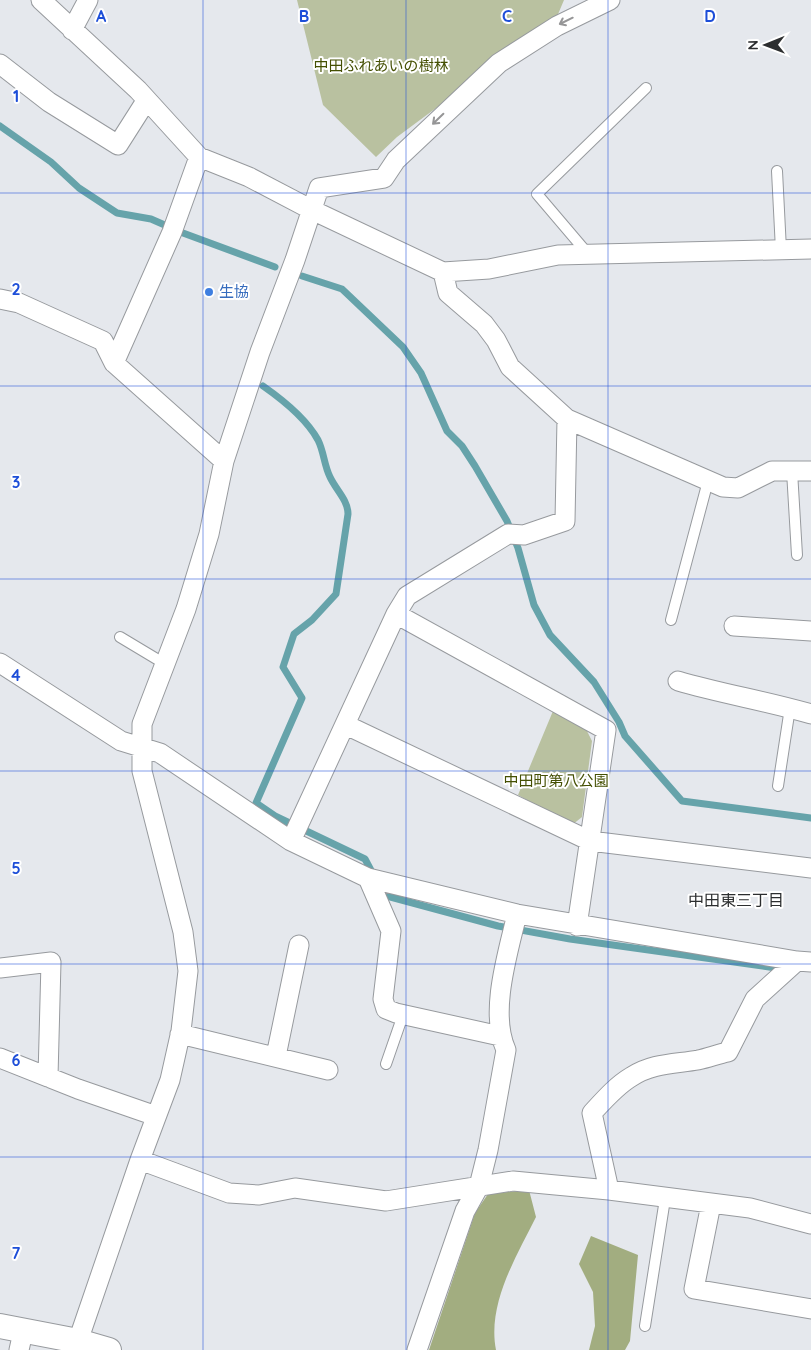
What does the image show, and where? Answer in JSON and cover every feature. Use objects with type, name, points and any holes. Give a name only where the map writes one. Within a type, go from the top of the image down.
[{"type":"street","points":[[41,0],[138,90],[146,102],[199,157],[249,177],[312,210],[443,272],[489,269],[558,255],[811,249]]},
{"type":"street","points":[[72,30],[88,0]]},
{"type":"street","points":[[78,1341],[140,1160],[170,1080],[180,1034],[188,971],[183,932],[142,770],[142,724],[186,609],[209,534],[224,461],[260,352],[319,188],[384,178],[396,160],[499,63],[557,26],[610,0]]},
{"type":"street","points":[[0,64],[49,102],[118,144],[146,102]]},
{"type":"street","points":[[114,363],[174,226],[199,157]]},
{"type":"street","points":[[443,272],[448,293],[484,324],[496,340],[510,367],[567,419],[723,487],[738,488],[772,471],[811,471]]},
{"type":"street","points":[[0,299],[19,303],[103,341],[114,363],[224,461]]},
{"type":"street","points":[[291,841],[396,614],[407,596],[508,534],[524,535],[565,520],[567,419]]},
{"type":"street","points":[[396,614],[606,730],[577,926]]},
{"type":"street","points":[[734,626],[811,631]]},
{"type":"street","points":[[0,662],[122,741],[160,752],[291,841],[368,878],[517,914],[577,926],[804,962]]},
{"type":"street","points":[[678,681],[716,692],[811,714]]},
{"type":"street","points":[[346,725],[590,841],[811,868]]},
{"type":"street","points":[[368,878],[391,931],[383,999],[386,1009],[403,1015],[500,1036]]},
{"type":"street","points":[[417,1350],[465,1211],[479,1186],[488,1150],[506,1050],[500,1036],[498,1021],[506,958],[517,914]]},
{"type":"street","points":[[276,1056],[299,945]]},
{"type":"street","points":[[0,968],[51,962],[48,1077]]},
{"type":"street","points":[[609,1190],[592,1113],[615,1089],[631,1076],[646,1069],[667,1063],[697,1060],[728,1052],[755,999],[804,962]]},
{"type":"street","points":[[180,1034],[328,1070]]},
{"type":"street","points":[[0,1058],[156,1116]]},
{"type":"street","points":[[140,1160],[229,1193],[259,1194],[295,1188],[386,1201],[513,1181],[609,1190],[750,1208],[811,1224]]},
{"type":"street","points":[[711,1204],[694,1289],[811,1309]]},
{"type":"street","points":[[0,1326],[21,1341],[78,1341],[109,1350]]},
{"type":"lane","points":[[588,254],[537,194],[646,88]]},
{"type":"lane","points":[[777,171],[781,250]]},
{"type":"lane","points":[[792,471],[797,555]]},
{"type":"lane","points":[[671,620],[708,481]]},
{"type":"lane","points":[[120,637],[165,664]]},
{"type":"lane","points":[[778,786],[790,708]]},
{"type":"lane","points":[[386,1064],[403,1015]]},
{"type":"lane","points":[[645,1326],[665,1198]]},
{"type":"green space","name":"中田ふれあいの樹林","points":[[297,0],[564,0],[556,19],[397,137],[376,157],[323,105]]},
{"type":"green space","name":"中田町第八公園","points":[[553,711],[586,729],[592,741],[582,817],[572,825],[518,795]]},
{"type":"green space","points":[[529,1190],[536,1217],[512,1265],[499,1298],[494,1333],[496,1350],[429,1350],[475,1213],[488,1194]]},
{"type":"green space","points":[[591,1236],[638,1255],[630,1341],[625,1350],[589,1350],[595,1326],[593,1292],[579,1264]]},
{"type":"waterway","points":[[0,126],[51,162],[79,188],[117,213],[151,219],[183,233],[275,267]]},
{"type":"waterway","points":[[302,276],[342,289],[403,347],[421,373],[447,431],[462,446],[507,521],[518,548],[534,605],[550,635],[594,682],[619,722],[625,736],[682,801],[811,818]]},
{"type":"waterway","points":[[263,386],[294,410],[313,432],[320,445],[332,482],[344,500],[348,514],[336,594],[312,620],[294,634],[283,667],[302,698],[256,803],[275,816],[365,859],[374,876]]},
{"type":"waterway","points":[[381,890],[383,895],[498,926],[570,939],[776,968]]},
{"type":"place","name":"生協","points":[[209,292]]},
{"type":"district","name":"中田東三丁目","points":[[736,900]]}]
